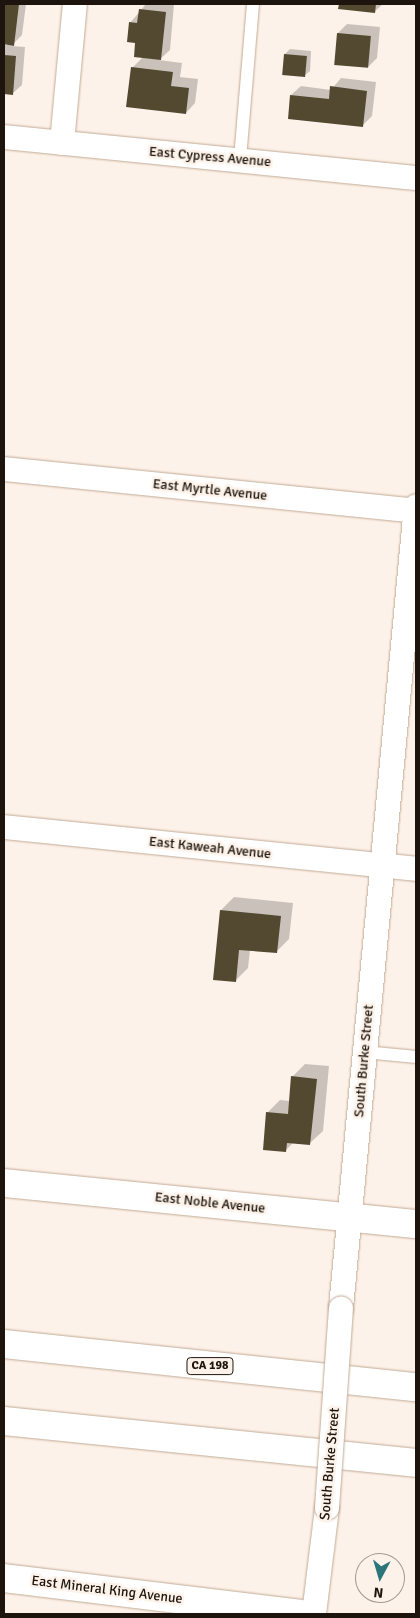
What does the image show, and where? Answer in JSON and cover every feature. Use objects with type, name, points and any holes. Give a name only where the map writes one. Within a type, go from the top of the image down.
[{"type":"main road","name":"East Noble Avenue","points":[[4,1183],[416,1224]]},
{"type":"main road","name":"CA 198","points":[[4,1344],[416,1387]]},
{"type":"main road","points":[[4,1421],[416,1464]]},
{"type":"main road","name":"East Mineral King Avenue","points":[[4,1578],[300,1614]]},
{"type":"street","points":[[62,143],[75,4]]},
{"type":"street","name":"East Cypress Avenue","points":[[4,137],[416,178]]},
{"type":"street","name":"East Myrtle Avenue","points":[[4,469],[416,510]]},
{"type":"street","name":"South Burke Street","points":[[314,1614],[327,1508],[341,1308],[416,510]]},
{"type":"street","name":"East Kaweah Avenue","points":[[4,827],[416,869]]},
{"type":"lane","points":[[240,159],[253,4]]},
{"type":"lane","points":[[365,1052],[416,1057]]},
{"type":"building","points":[[4,4],[19,4],[14,46],[4,44]]},
{"type":"building","points":[[339,4],[376,4],[375,13],[338,9]]},
{"type":"building","points":[[139,9],[166,12],[161,60],[134,57],[135,43],[127,42],[129,22],[137,23]]},
{"type":"building","points":[[337,33],[371,36],[368,68],[334,65]]},
{"type":"building","points":[[284,54],[307,56],[305,77],[282,75]]},
{"type":"building","points":[[4,55],[16,56],[13,95],[4,94]]},
{"type":"building","points":[[131,67],[173,72],[171,86],[189,88],[186,114],[126,107]]},
{"type":"building","points":[[330,86],[367,91],[363,127],[288,119],[290,95],[329,99]]},
{"type":"building","points":[[220,910],[281,916],[277,953],[239,950],[236,982],[213,980]]},
{"type":"building","points":[[291,1076],[317,1079],[310,1145],[287,1143],[286,1152],[263,1150],[266,1112],[288,1114]]}]
